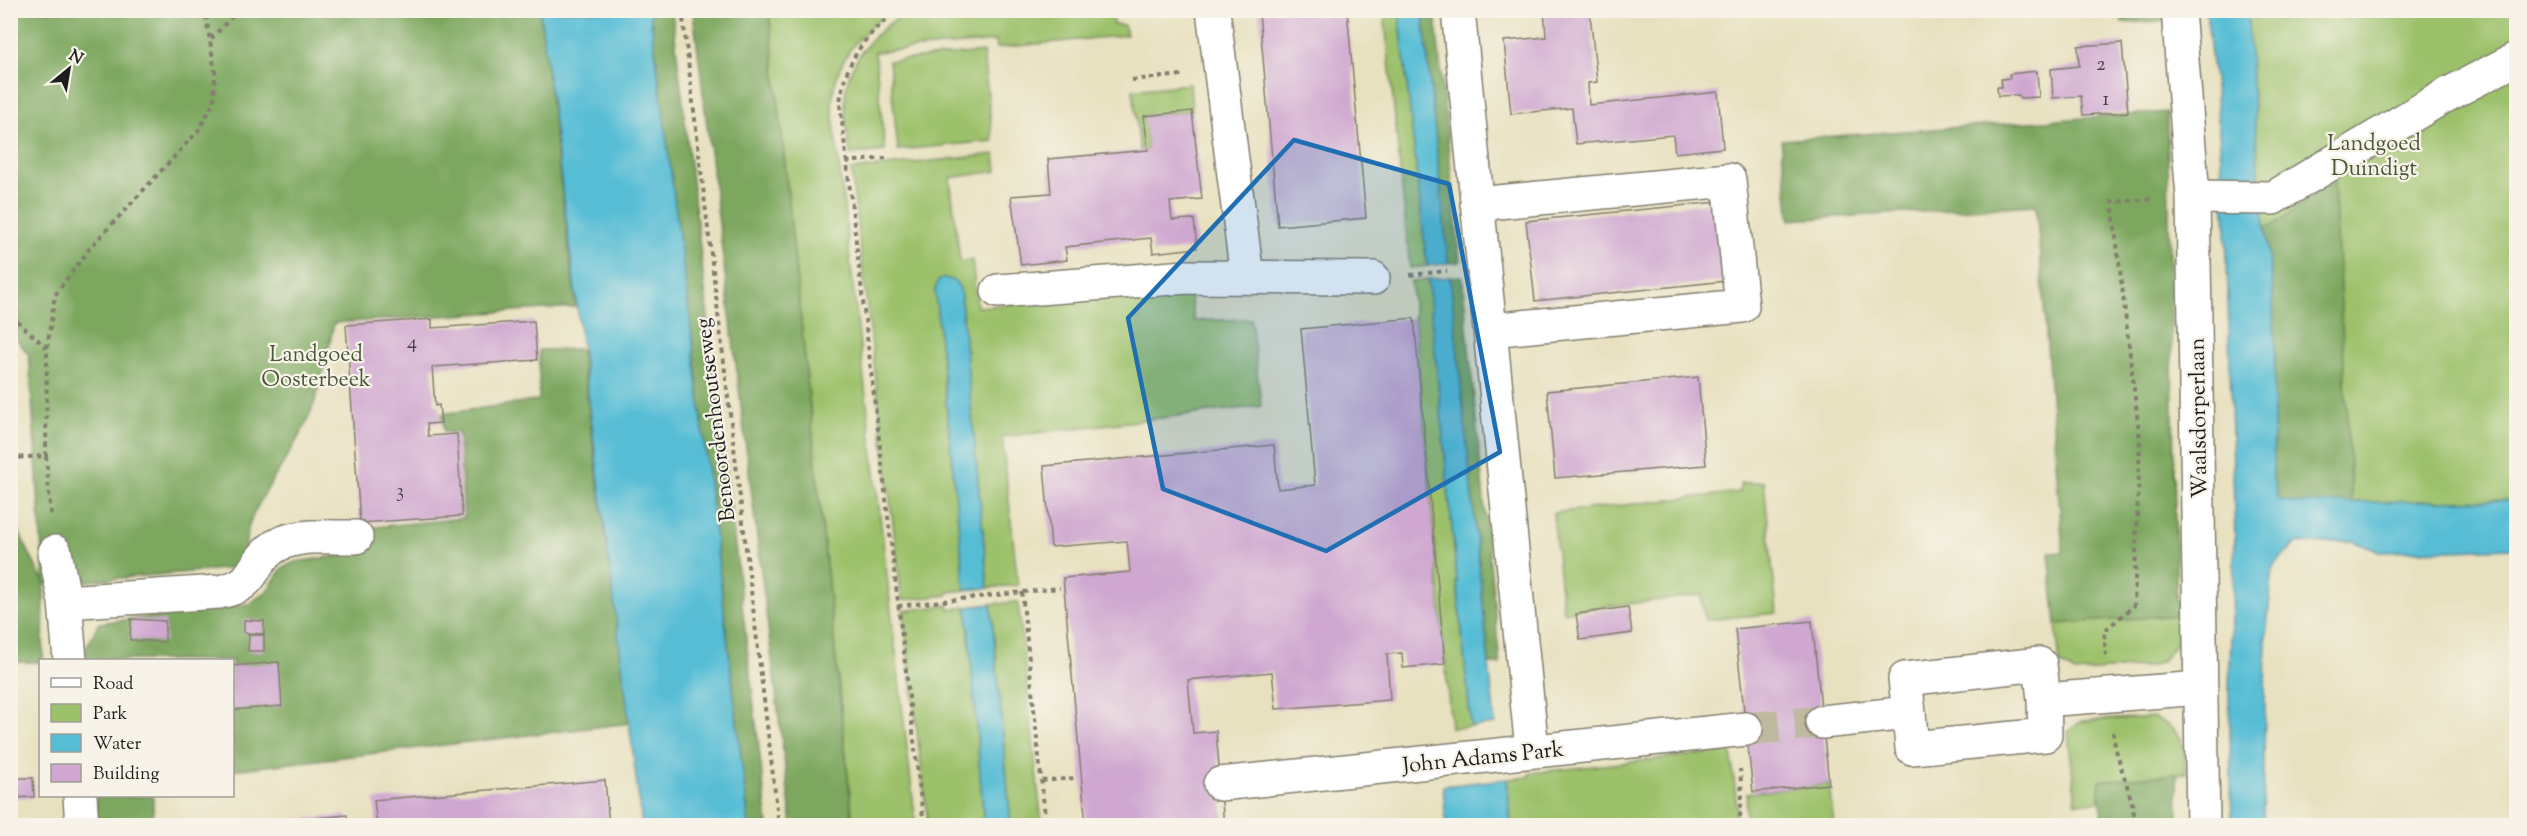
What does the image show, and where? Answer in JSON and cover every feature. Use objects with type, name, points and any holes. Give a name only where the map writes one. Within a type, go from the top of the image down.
[{"type":"street","points":[[1214,10],[1247,277]]},
{"type":"street","points":[[1458,10],[1532,750]]},
{"type":"street","name":"Waalsdorperlaan","points":[[2178,10],[2193,197],[2203,825]]},
{"type":"street","points":[[2193,197],[2273,198],[2443,97],[2517,59]]},
{"type":"street","points":[[1478,204],[1729,180],[1742,306],[1490,330]]},
{"type":"street","points":[[998,291],[1187,277],[1373,278]]},
{"type":"street","points":[[65,602],[237,589],[252,575],[272,549],[292,539],[356,537]]},
{"type":"street","points":[[55,552],[65,602],[70,659]]},
{"type":"street","points":[[2040,664],[2044,700],[2045,735],[1912,748],[1905,679],[2040,664]]},
{"type":"street","points":[[2044,700],[2201,688]]},
{"type":"street","points":[[1822,722],[1909,713]]},
{"type":"street","name":"John Adams Park","points":[[1220,784],[1741,729]]},
{"type":"street","points":[[80,797],[82,825]]},
{"type":"path","points":[[55,552],[46,456],[47,348],[55,295],[90,248],[198,131],[214,102],[215,72],[204,10]]},
{"type":"path","points":[[211,40],[238,10]]},
{"type":"path","name":"Benoordenhoutseweg","points":[[682,10],[779,825]]},
{"type":"path","points":[[901,10],[875,30],[860,47],[848,66],[841,86],[840,104],[924,825]]},
{"type":"path","points":[[1132,80],[1221,71]]},
{"type":"path","points":[[846,162],[886,158]]},
{"type":"path","points":[[2135,825],[2134,810],[2115,748],[2104,631],[2134,606],[2140,440],[2112,202],[2193,197]]},
{"type":"path","points":[[1413,275],[1454,270]]},
{"type":"path","points":[[10,315],[47,348]]},
{"type":"path","points":[[10,458],[46,456]]},
{"type":"path","points":[[898,606],[1060,588]]},
{"type":"path","points":[[1022,592],[1046,825]]},
{"type":"path","points":[[1739,825],[1742,796],[1741,729]]},
{"type":"path","points":[[1042,782],[1075,778]]},
{"type":"highlighted area","points":[[1294,140],[1449,184],[1500,452],[1326,551],[1163,489],[1128,318]]},
{"type":"green space","points":[[912,10],[1112,11],[1113,24],[1124,25],[1127,35],[997,48],[996,41],[875,52],[885,151],[850,154],[845,103],[850,74],[857,60],[875,36]]},
{"type":"green space","name":"Landgoed Oosterbeek","points":[[11,11],[540,11],[576,307],[334,323],[312,409],[301,434],[256,509],[248,528],[244,552],[239,563],[234,568],[44,585],[43,659],[39,659],[39,662],[11,662],[11,522],[14,522],[44,583],[29,355],[13,335],[11,337]]},
{"type":"green space","points":[[650,11],[672,11],[768,825],[749,825],[690,319]]},
{"type":"green space","points":[[693,11],[769,11],[853,825],[792,825]]},
{"type":"green space","points":[[769,11],[890,11],[867,30],[849,51],[837,75],[832,105],[916,825],[853,825]]},
{"type":"green space","points":[[1384,11],[1399,11],[1427,266],[1410,268]]},
{"type":"green space","points":[[1423,11],[1435,11],[1460,262],[1448,263]]},
{"type":"green space","points":[[2122,11],[2164,11],[2165,21],[2122,23]]},
{"type":"green space","name":"Landgoed Duindigt","points":[[2229,11],[2516,11],[2516,532],[2243,541]]},
{"type":"green space","points":[[983,52],[993,141],[898,150],[889,61]]},
{"type":"green space","points":[[1190,84],[1192,111],[1145,116],[1148,150],[1140,151],[1133,90]]},
{"type":"green space","points":[[2167,112],[2177,615],[2056,624],[2049,553],[2063,552],[2036,205],[1790,220],[1781,140]]},
{"type":"green space","points":[[995,154],[997,171],[950,178],[960,261],[972,260],[977,307],[1189,290],[1194,321],[1251,319],[1261,406],[1002,437],[1018,585],[988,588],[960,288],[935,289],[965,590],[948,592],[947,595],[902,600],[851,170]]},
{"type":"green space","points":[[2334,181],[2352,503],[2294,503],[2278,499],[2273,478],[2273,321],[2265,226],[2272,226]]},
{"type":"green space","points":[[1462,276],[1500,664],[1489,664],[1450,277]]},
{"type":"green space","points":[[1428,279],[1471,727],[1451,728],[1411,281]]},
{"type":"green space","points":[[581,349],[630,723],[234,770],[234,659],[87,659],[86,648],[99,623],[249,604],[267,591],[282,568],[295,562],[350,554],[345,530],[464,518],[459,433],[444,432],[442,414],[539,400],[539,350]]},
{"type":"green space","points":[[1764,482],[1777,613],[1705,620],[1701,595],[1563,612],[1553,513],[1740,492],[1740,483]]},
{"type":"green space","points":[[1018,602],[1042,825],[1011,825],[991,604]]},
{"type":"green space","points":[[948,605],[949,609],[967,607],[984,825],[928,825],[903,611]]},
{"type":"green space","points":[[2177,615],[2178,642],[2162,661],[2152,666],[2075,673],[2060,664],[2056,624]]},
{"type":"green space","points":[[2154,717],[2172,728],[2181,739],[2185,753],[2186,773],[2099,781],[2100,801],[2076,803],[2068,732],[2081,721]]},
{"type":"green space","points":[[1731,751],[1737,808],[1734,825],[1511,825],[1507,779],[1529,777],[1530,773]]},
{"type":"green space","points":[[2177,774],[2178,825],[2102,825],[2099,781]]},
{"type":"green space","points":[[1829,784],[1834,825],[1745,826],[1747,793]]},
{"type":"green space","points":[[96,797],[153,797],[153,825],[98,825]]},
{"type":"water","points":[[540,11],[650,11],[690,319],[749,825],[642,825]]},
{"type":"water","points":[[1399,11],[1423,11],[1448,263],[1427,266]]},
{"type":"water","points":[[2206,11],[2247,11],[2259,179],[2272,280],[2275,343],[2273,478],[2278,499],[2294,503],[2516,500],[2516,548],[2382,552],[2352,541],[2295,544],[2273,567],[2266,636],[2263,825],[2232,825],[2229,688],[2235,540],[2226,227],[2217,106]]},
{"type":"water","points":[[1450,277],[1495,724],[1471,727],[1428,279]]},
{"type":"water","points":[[945,278],[955,281],[960,288],[988,588],[965,590],[935,291],[938,281]]},
{"type":"water","points":[[991,604],[1011,825],[984,825],[967,607]]},
{"type":"water","points":[[1507,779],[1511,825],[1446,825],[1443,786]]},
{"type":"building","points":[[1284,10],[1347,10],[1366,218],[1278,226],[1259,13]]},
{"type":"building","points":[[1544,10],[1579,10],[1579,14],[1590,13],[1597,82],[1588,83],[1589,105],[1718,92],[1723,148],[1675,153],[1673,135],[1576,144],[1572,108],[1511,114],[1504,41],[1546,37]]},
{"type":"building","points":[[2122,43],[2128,112],[2083,115],[2081,96],[2053,98],[2051,69],[2079,66],[2078,46]]},
{"type":"building","points":[[2037,71],[2039,97],[1998,96],[1997,87],[2002,87],[2001,79],[2010,78],[2009,74]]},
{"type":"building","points":[[1192,111],[1202,199],[1170,202],[1172,220],[1194,219],[1197,248],[1153,253],[1151,238],[1065,247],[1067,260],[1021,265],[1011,196],[1051,193],[1048,159],[1148,150],[1144,116]]},
{"type":"building","points":[[1718,202],[1726,281],[1535,301],[1526,221]]},
{"type":"building","points":[[1414,318],[1445,664],[1403,668],[1402,653],[1387,654],[1390,700],[1276,709],[1272,672],[1188,680],[1193,733],[1216,731],[1224,826],[1086,826],[1063,578],[1130,572],[1127,541],[1051,547],[1044,466],[1274,445],[1278,489],[1315,485],[1301,329]]},
{"type":"building","points":[[432,319],[432,328],[534,321],[537,360],[432,367],[435,406],[439,405],[441,423],[427,424],[428,436],[457,434],[462,516],[360,523],[346,325]]},
{"type":"building","points":[[1698,377],[1706,465],[1555,478],[1547,391]]},
{"type":"building","points":[[1628,607],[1632,633],[1580,640],[1576,614]]},
{"type":"building","points":[[131,619],[165,621],[165,642],[130,640]]},
{"type":"building","points":[[244,620],[264,621],[264,634],[244,633]]},
{"type":"building","points":[[1812,621],[1829,784],[1753,792],[1735,629]]},
{"type":"building","points":[[249,635],[264,635],[264,651],[248,651]]},
{"type":"building","points":[[279,662],[282,706],[234,710],[234,666]]},
{"type":"building","points":[[10,778],[33,778],[34,797],[10,798]]},
{"type":"building","points":[[605,780],[609,826],[377,826],[374,800]]},
{"type":"building","points":[[347,815],[348,826],[306,826],[306,819]]},
{"type":"tunnel","points":[[1746,729],[1822,722]]}]
